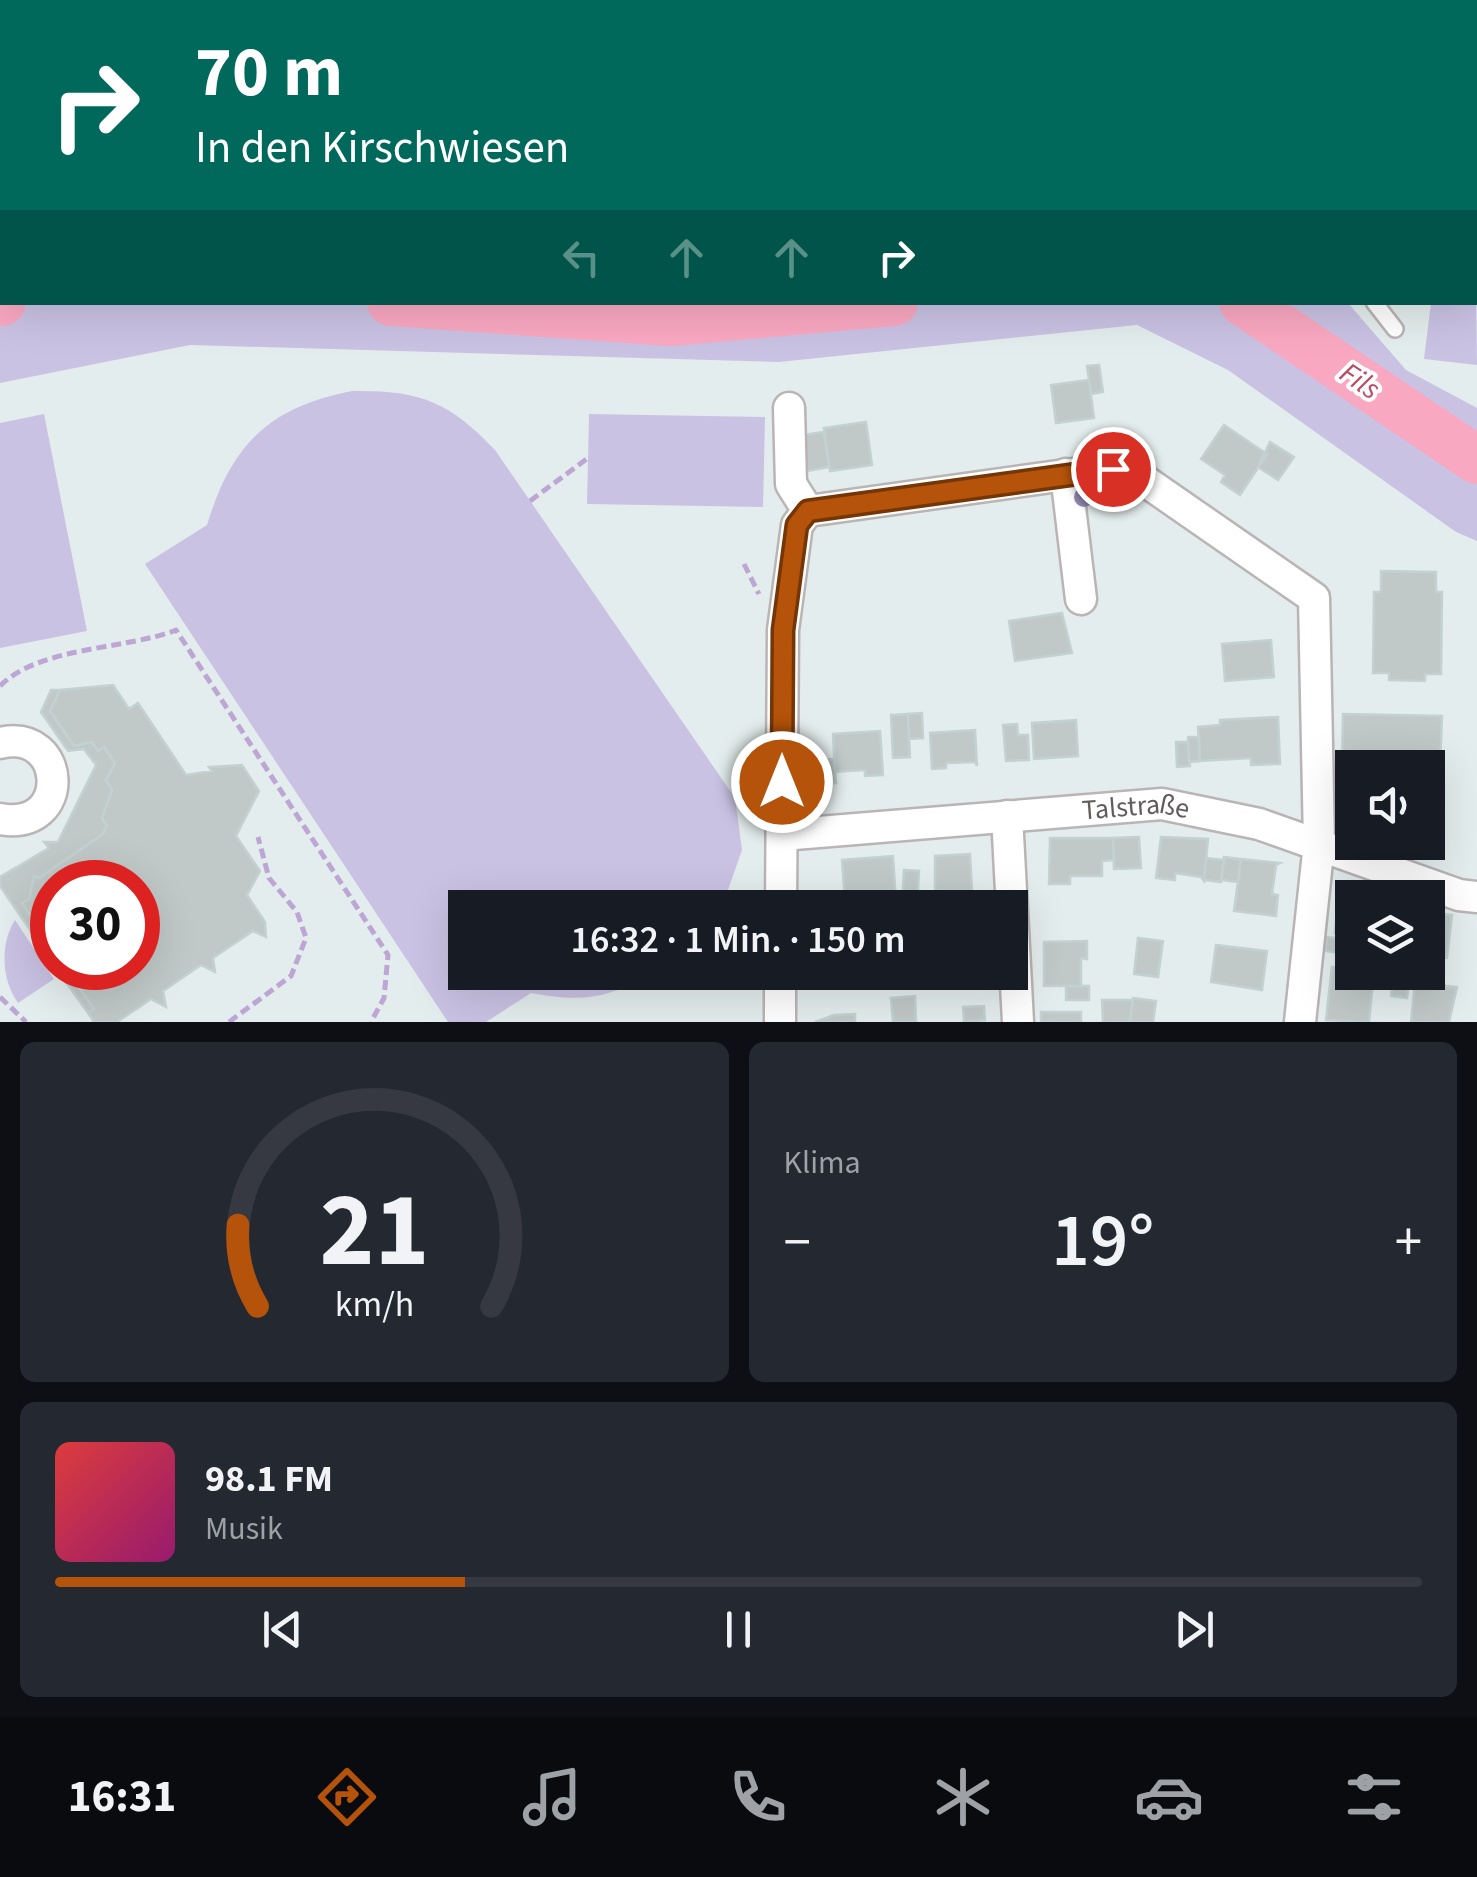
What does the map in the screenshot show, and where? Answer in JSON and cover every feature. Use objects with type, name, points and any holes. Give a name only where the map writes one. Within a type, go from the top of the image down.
[{"type":"street","points":[[790,408],[791,484],[808,511]]},
{"type":"street","points":[[781,890],[783,630],[797,525],[808,511],[1066,474],[1113,469],[1135,474],[1314,598],[1319,843],[1300,1022]]},
{"type":"street","points":[[1066,474],[1080,600]]},
{"type":"street","points":[[0,744],[16,741],[40,750],[48,760],[54,784],[51,796],[36,814],[14,822],[0,820]]},
{"type":"street","name":"Talstraße","points":[[782,835],[1162,804],[1259,824],[1460,896],[1477,897]]},
{"type":"street","points":[[1007,816],[1018,1022]]},
{"type":"street","points":[[780,990],[780,1022]]},
{"type":"lane","points":[[1376,305],[1395,329]]},
{"type":"path","points":[[530,501],[588,458]]},
{"type":"path","points":[[0,686],[39,662],[118,643],[147,641],[176,630],[388,955],[384,998],[370,1022]]},
{"type":"path","points":[[229,1022],[291,976],[306,938],[297,912],[269,878],[258,837]]},
{"type":"path","points":[[0,997],[26,1022]]},
{"type":"shaded area","points":[[0,305],[1350,305],[1406,370],[1477,408],[1477,541],[1456,532],[1228,370],[1137,325],[779,362],[190,345],[0,383]]},
{"type":"shaded area","points":[[1431,305],[1476,305],[1477,365],[1424,359]]},
{"type":"shaded area","points":[[352,391],[415,396],[447,410],[478,433],[495,450],[735,798],[742,850],[728,890],[448,890],[448,990],[616,990],[581,998],[531,993],[486,1022],[448,1022],[145,564],[207,525],[228,473],[257,434],[298,407]]},
{"type":"shaded area","points":[[44,414],[87,631],[0,648],[0,423]]},
{"type":"shaded area","points":[[589,414],[765,417],[763,507],[587,504]]},
{"type":"shaded area","points":[[15,920],[30,943],[30,990],[38,990],[18,1003],[8,983],[4,962]]},
{"type":"building","points":[[1099,365],[1103,392],[1091,394],[1087,366]]},
{"type":"building","points":[[1089,380],[1094,418],[1056,423],[1051,385]]},
{"type":"building","points":[[866,422],[872,465],[830,471],[824,428]]},
{"type":"building","points":[[1224,425],[1267,454],[1240,495],[1221,482],[1225,475],[1201,459]]},
{"type":"building","points":[[824,432],[829,467],[801,472],[796,436]]},
{"type":"building","points":[[1270,442],[1294,457],[1278,480],[1258,467]]},
{"type":"building","points":[[1381,571],[1436,572],[1436,592],[1442,592],[1441,674],[1425,674],[1425,681],[1389,680],[1389,673],[1373,673],[1374,592],[1381,592]]},
{"type":"building","points":[[1062,613],[1072,653],[1015,661],[1009,621]]},
{"type":"building","points":[[1271,640],[1274,677],[1225,681],[1222,644]]},
{"type":"building","points":[[113,685],[129,709],[138,703],[186,775],[212,771],[209,767],[242,765],[259,791],[236,836],[260,871],[247,895],[265,922],[266,937],[253,931],[213,958],[215,972],[201,965],[163,991],[166,1007],[151,999],[117,1022],[94,1022],[88,1013],[94,1009],[81,990],[160,990],[160,860],[65,860],[103,834],[107,825],[102,818],[112,790],[106,780],[115,763],[104,747],[98,751],[92,742],[74,746],[50,711],[60,690]]},
{"type":"building","points":[[51,690],[60,690],[50,711],[74,746],[92,742],[98,751],[104,747],[115,763],[106,780],[112,790],[102,818],[107,825],[103,834],[65,860],[30,860],[30,894],[22,903],[30,915],[30,930],[0,886],[0,877],[49,848],[44,842],[58,842],[96,765],[84,749],[68,751],[41,712]]},
{"type":"building","points":[[922,713],[923,738],[909,739],[908,714]]},
{"type":"building","points":[[908,714],[910,757],[893,758],[891,715]]},
{"type":"building","points":[[1343,714],[1442,716],[1441,750],[1342,750]]},
{"type":"building","points":[[1278,717],[1280,764],[1251,765],[1251,758],[1200,761],[1198,727],[1220,725],[1220,720]]},
{"type":"building","points":[[1076,720],[1078,756],[1034,759],[1032,723]]},
{"type":"building","points":[[1017,724],[1018,735],[1028,735],[1029,760],[1006,761],[1003,725]]},
{"type":"building","points":[[975,730],[977,766],[975,762],[946,763],[946,768],[932,769],[930,733]]},
{"type":"building","points":[[880,731],[883,775],[865,776],[865,770],[835,772],[833,734]]},
{"type":"building","points":[[1188,737],[1199,737],[1200,761],[1189,762]]},
{"type":"building","points":[[1176,742],[1188,742],[1190,766],[1177,767]]},
{"type":"building","points":[[834,759],[836,783],[812,785],[810,760]]},
{"type":"building","points":[[1139,837],[1141,868],[1114,869],[1113,838]]},
{"type":"building","points":[[1161,837],[1208,839],[1204,881],[1201,877],[1175,873],[1175,880],[1156,878]]},
{"type":"building","points":[[1050,838],[1113,838],[1114,860],[1102,861],[1102,876],[1070,876],[1070,884],[1049,884]]},
{"type":"building","points":[[970,854],[972,890],[935,890],[935,856]]},
{"type":"building","points":[[893,856],[895,890],[844,890],[842,860]]},
{"type":"building","points":[[1224,857],[1241,859],[1238,882],[1221,880]]},
{"type":"building","points":[[1206,858],[1224,860],[1221,882],[1204,880]]},
{"type":"building","points":[[1241,859],[1280,863],[1276,865],[1272,894],[1278,895],[1276,916],[1234,911]]},
{"type":"building","points":[[904,870],[919,871],[918,890],[903,890]]},
{"type":"building","points":[[30,894],[30,915],[22,903]]},
{"type":"building","points":[[1445,914],[1452,915],[1445,958]]},
{"type":"building","points":[[1327,937],[1335,938],[1335,952],[1325,951]]},
{"type":"building","points":[[1138,938],[1163,941],[1158,977],[1134,974]]},
{"type":"building","points":[[1087,941],[1087,959],[1081,958],[1081,986],[1044,986],[1044,942]]},
{"type":"building","points":[[1216,945],[1267,951],[1262,990],[1211,982]]},
{"type":"building","points":[[1332,967],[1335,990],[1372,990],[1369,1022],[1326,1020]]},
{"type":"building","points":[[1066,986],[1089,986],[1089,1000],[1066,1000]]},
{"type":"building","points":[[1457,987],[1449,1022],[1411,1022],[1414,990]]},
{"type":"building","points":[[72,990],[81,990],[94,1009],[88,1013]]},
{"type":"building","points":[[1392,990],[1408,990],[1407,998],[1391,996]]},
{"type":"building","points":[[915,996],[916,1022],[893,1022],[891,998]]},
{"type":"building","points":[[1133,998],[1156,1001],[1153,1022],[1130,1022]]},
{"type":"building","points":[[1102,1000],[1133,1000],[1130,1022],[1103,1022]]},
{"type":"building","points":[[984,1006],[985,1020],[964,1022],[963,1007]]},
{"type":"building","points":[[1041,1012],[1081,1012],[1081,1022],[1041,1022]]},
{"type":"building","points":[[855,1014],[855,1022],[815,1022],[834,1015]]},
{"type":"waterway","name":"Fils","points":[[433,305],[670,322],[860,305]]},
{"type":"waterway","name":"Fils","points":[[1247,305],[1477,460]]},
{"type":"route","points":[[782,782],[783,630],[797,525],[808,511],[1113,469]]}]
